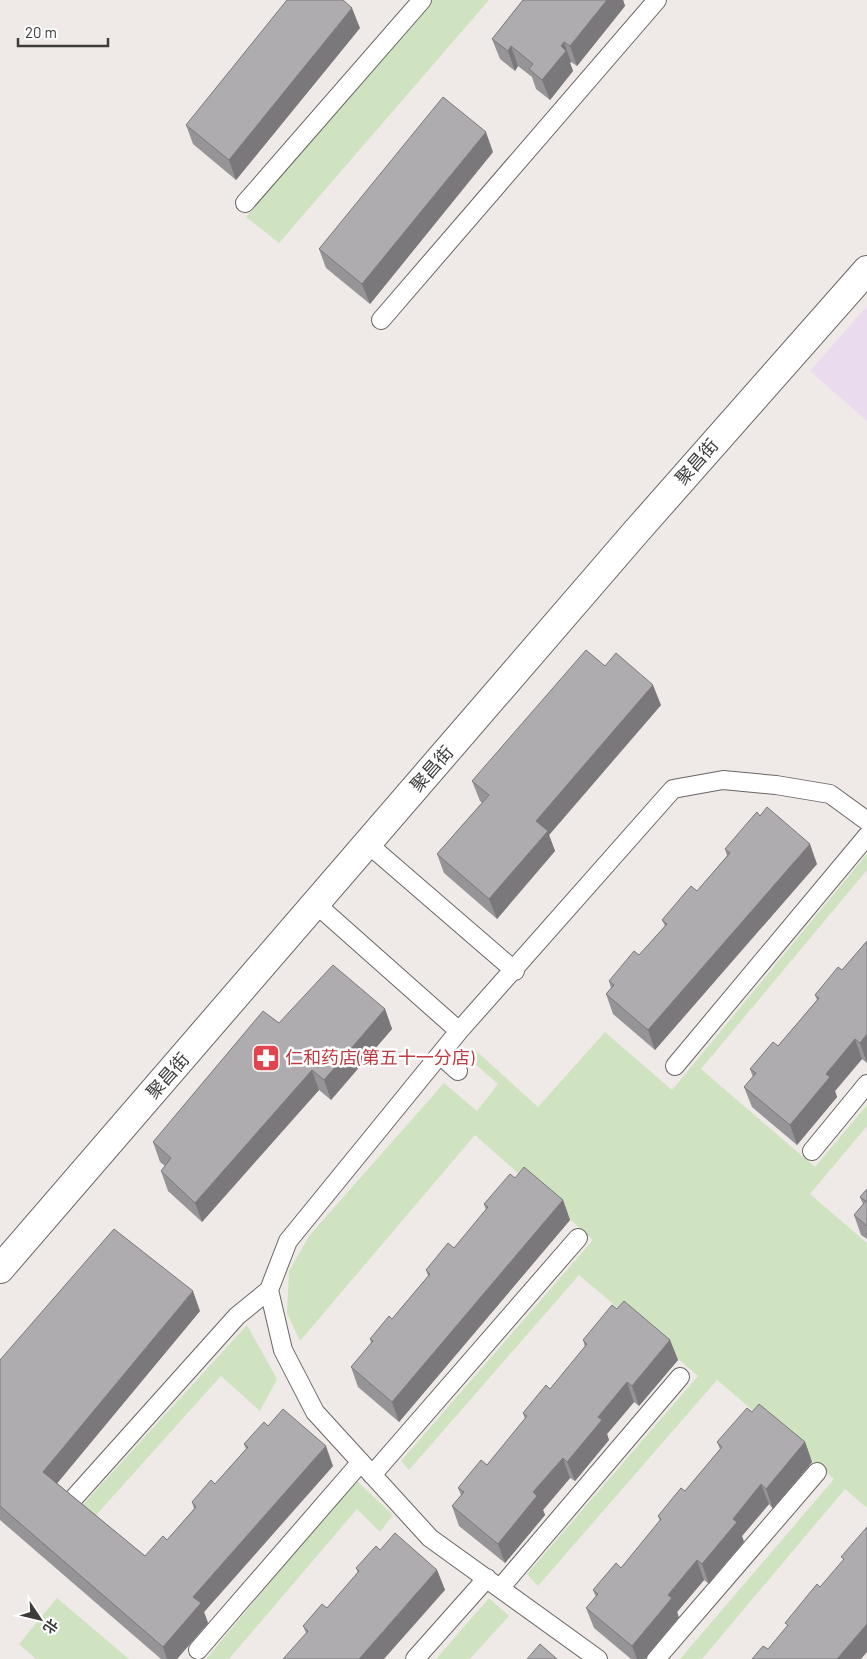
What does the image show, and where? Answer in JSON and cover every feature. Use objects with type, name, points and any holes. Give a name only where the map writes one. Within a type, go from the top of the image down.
[{"type":"street","name":"聚昌街","points":[[0,1269],[317,905],[629,540],[867,270]]},
{"type":"lane","points":[[245,203],[422,0]]},
{"type":"lane","points":[[380,320],[657,0]]},
{"type":"lane","points":[[74,1499],[236,1316],[269,1290],[288,1241],[459,1031],[515,971],[673,789],[724,780],[794,788],[830,794],[867,820]]},
{"type":"lane","points":[[675,1066],[867,836]]},
{"type":"lane","points":[[368,844],[515,971]]},
{"type":"lane","points":[[317,905],[459,1031]]},
{"type":"lane","points":[[440,1055],[458,1071]]},
{"type":"lane","points":[[812,1151],[867,1084]]},
{"type":"lane","points":[[198,1650],[367,1469],[578,1238]]},
{"type":"lane","points":[[269,1290],[283,1350],[315,1412],[430,1538],[494,1582],[598,1659]]},
{"type":"lane","points":[[415,1659],[494,1582],[680,1377]]},
{"type":"lane","points":[[656,1659],[816,1472]]},
{"type":"shaded area","points":[[867,306],[867,421],[810,371]]},
{"type":"green space","points":[[433,0],[489,0],[279,243],[246,217]]},
{"type":"green space","points":[[867,854],[867,870],[701,1069],[815,1167],[867,1105],[867,1126],[810,1194],[867,1243],[867,1508],[845,1489],[702,1659],[680,1659],[834,1479],[717,1380],[538,1586],[527,1574],[698,1376],[579,1275],[409,1470],[401,1461],[593,1240],[475,1135],[300,1341],[287,1313],[289,1271],[309,1236],[444,1083],[477,1111],[498,1084],[466,1056],[473,1048],[538,1107],[605,1032],[672,1090]]},
{"type":"green space","points":[[247,1325],[277,1379],[260,1411],[221,1376],[89,1523],[76,1512]]},
{"type":"green space","points":[[356,1480],[393,1515],[380,1532],[357,1509],[229,1659],[206,1659]]},
{"type":"green space","points":[[57,1598],[129,1659],[36,1659],[19,1644]]},
{"type":"green space","points":[[489,1598],[509,1616],[470,1659],[436,1659]]},
{"type":"building","points":[[287,0],[343,0],[352,8],[229,160],[186,125]]},
{"type":"building","points":[[523,0],[607,0],[570,46],[564,42],[561,46],[566,51],[542,80],[529,69],[533,64],[511,46],[508,51],[492,39]]},
{"type":"building","points":[[443,97],[486,132],[362,284],[319,249]]},
{"type":"building","points":[[586,650],[605,666],[616,653],[653,685],[536,821],[548,831],[489,899],[437,854],[489,795],[472,781]]},
{"type":"building","points":[[767,807],[810,844],[648,1030],[606,994],[614,985],[609,981],[634,951],[639,955],[667,924],[662,920],[691,886],[697,891],[730,853],[725,849],[757,812],[760,816]]},
{"type":"building","points":[[867,941],[867,1034],[860,1043],[855,1039],[826,1074],[830,1077],[790,1125],[744,1087],[756,1073],[750,1069],[773,1042],[778,1046],[819,998],[815,995],[838,967],[842,970]]},
{"type":"building","points":[[333,965],[385,1009],[324,1080],[312,1070],[195,1203],[161,1171],[171,1158],[153,1142],[263,1011],[279,1023]]},
{"type":"building","points":[[524,1167],[563,1200],[392,1402],[351,1367],[373,1341],[370,1339],[389,1316],[392,1319],[430,1274],[426,1270],[448,1243],[454,1248],[488,1207],[484,1204],[510,1174],[515,1178]]},
{"type":"building","points":[[867,1189],[867,1226],[854,1215],[866,1201],[860,1197]]},
{"type":"building","points":[[114,1229],[193,1291],[43,1472],[145,1556],[163,1536],[167,1540],[196,1507],[192,1502],[211,1480],[215,1484],[248,1447],[244,1444],[264,1422],[268,1426],[283,1409],[326,1446],[193,1597],[201,1603],[163,1647],[0,1506],[0,1360]]},
{"type":"building","points":[[624,1301],[670,1340],[632,1386],[627,1382],[598,1417],[602,1420],[567,1462],[563,1458],[533,1492],[537,1496],[498,1544],[452,1506],[464,1492],[458,1488],[481,1460],[487,1465],[527,1416],[523,1413],[546,1385],[550,1389],[587,1344],[583,1340],[612,1305],[617,1309]]},
{"type":"building","points":[[759,1404],[805,1442],[766,1489],[761,1484],[733,1519],[737,1522],[702,1564],[697,1560],[668,1595],[672,1598],[632,1646],[586,1608],[598,1594],[593,1590],[616,1563],[621,1568],[661,1519],[658,1516],[681,1488],[685,1491],[722,1447],[717,1442],[747,1408],[752,1412]]},
{"type":"building","points":[[867,1527],[867,1624],[837,1659],[752,1659],[763,1646],[768,1649],[788,1625],[785,1623],[817,1584],[820,1587],[844,1559],[841,1557]]},
{"type":"building","points":[[395,1533],[437,1570],[359,1659],[283,1659],[308,1631],[303,1626],[322,1604],[327,1608],[359,1571],[356,1568],[376,1546],[380,1550]]},
{"type":"building","points":[[540,1644],[557,1659],[527,1659]]},
{"type":"place","name":"仁和药店(第五十一分店)","points":[[266,1058]]}]
